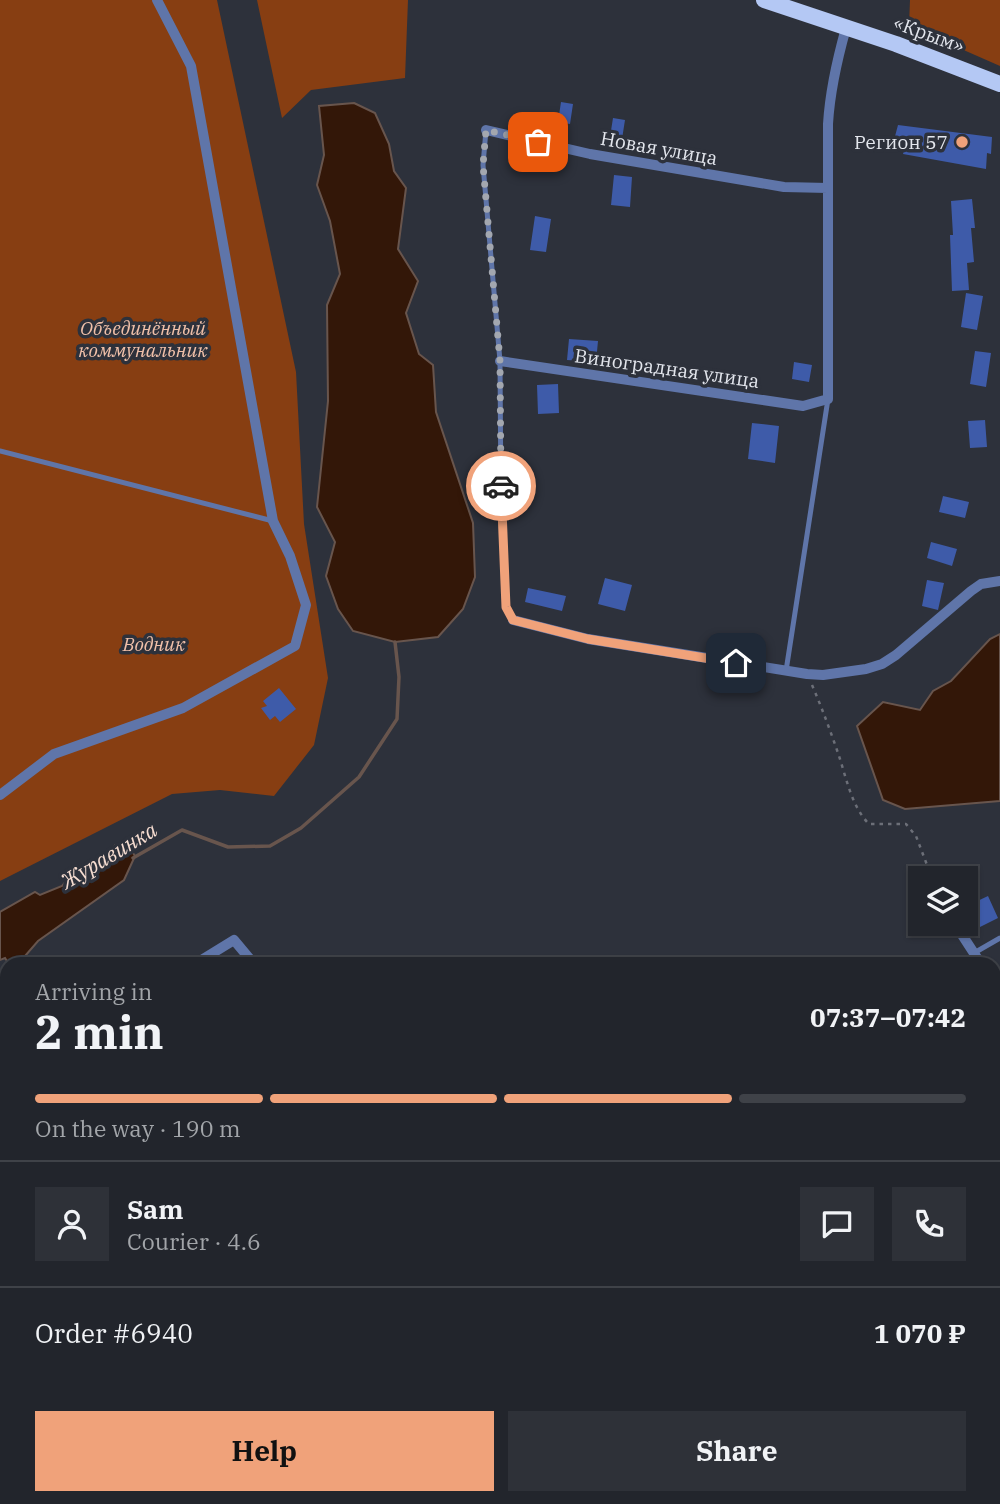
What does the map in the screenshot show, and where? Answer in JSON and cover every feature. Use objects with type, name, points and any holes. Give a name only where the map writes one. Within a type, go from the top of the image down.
[{"type":"highway","name":"«Крым»","points":[[764,0],[1000,83]]},
{"type":"street","points":[[0,795],[54,754],[183,708],[295,646],[306,605],[290,556],[273,522],[191,66],[157,0]]},
{"type":"street","points":[[828,399],[830,94],[846,28]]},
{"type":"street","name":"Новая улица","points":[[486,130],[590,154],[784,187],[828,188]]},
{"type":"street","name":"Виноградная улица","points":[[500,361],[803,407],[828,399]]},
{"type":"street","points":[[513,620],[588,639],[823,675],[882,664],[971,591],[981,584],[1000,581]]},
{"type":"street","points":[[963,936],[977,957]]},
{"type":"street","points":[[206,957],[234,940],[248,957]]},
{"type":"lane","points":[[486,130],[483,165],[500,361],[501,505],[506,607],[513,620]]},
{"type":"lane","points":[[786,671],[828,399]]},
{"type":"lane","points":[[0,451],[273,522]]},
{"type":"lane","points":[[974,953],[1000,938]]},
{"type":"path","points":[[807,674],[862,817],[869,824],[906,824],[916,835],[928,866]]},
{"type":"green space","points":[[0,0],[217,0],[296,372],[304,524],[328,678],[314,745],[274,796],[220,790],[172,794],[0,881]]},
{"type":"green space","points":[[257,0],[408,0],[405,78],[311,90],[282,118]]},
{"type":"green space","points":[[910,0],[1000,0],[1000,66],[909,26]]},
{"type":"water","points":[[354,103],[375,113],[389,144],[394,171],[406,188],[398,249],[418,281],[406,313],[419,354],[433,365],[436,412],[473,523],[475,577],[463,609],[438,637],[395,642],[353,631],[338,609],[326,576],[335,542],[317,507],[328,401],[327,305],[340,274],[330,221],[317,185],[324,155],[319,106]]},
{"type":"water","points":[[1000,634],[1000,801],[905,809],[883,800],[857,726],[883,702],[920,710],[933,691],[951,681],[990,639]]},
{"type":"water","points":[[127,844],[135,856],[124,880],[38,941],[24,957],[0,957],[0,912],[35,892],[40,895],[62,886],[69,877],[88,883],[96,865],[108,856],[115,845]]},
{"type":"building","points":[[561,102],[573,104],[570,124],[558,122]]},
{"type":"building","points":[[613,118],[625,120],[622,139],[610,137]]},
{"type":"building","points":[[898,125],[992,137],[991,154],[987,153],[986,169],[903,154],[906,143],[894,140]]},
{"type":"building","points":[[614,175],[632,177],[630,207],[611,205]]},
{"type":"building","points":[[972,199],[974,262],[967,263],[969,290],[952,291],[951,201]]},
{"type":"building","points":[[535,216],[551,219],[546,252],[530,250]]},
{"type":"building","points":[[966,293],[983,296],[977,330],[961,327]]},
{"type":"building","points":[[569,339],[598,341],[596,362],[567,360]]},
{"type":"building","points":[[975,351],[991,353],[986,387],[970,384]]},
{"type":"building","points":[[794,362],[812,365],[809,382],[792,379]]},
{"type":"building","points":[[558,384],[559,413],[538,414],[537,385]]},
{"type":"building","points":[[985,420],[987,447],[970,448],[968,421]]},
{"type":"building","points":[[752,423],[779,426],[775,463],[748,459]]},
{"type":"building","points":[[943,496],[969,502],[965,518],[939,512]]},
{"type":"building","points":[[931,542],[957,549],[952,566],[927,558]]},
{"type":"building","points":[[605,578],[632,585],[625,611],[598,604]]},
{"type":"building","points":[[927,580],[944,583],[938,610],[922,606]]},
{"type":"building","points":[[528,588],[566,596],[562,611],[525,602]]},
{"type":"building","points":[[279,688],[296,709],[280,722],[275,716],[270,720],[261,708],[267,706],[263,701]]},
{"type":"building","points":[[988,896],[998,918],[980,927],[978,901]]},
{"type":"waterway","name":"Журавинка","points":[[133,858],[182,830],[228,847],[270,846],[301,828],[359,777],[397,719],[399,677],[395,642]]},
{"type":"way so far","points":[[501,486],[500,361],[483,165],[486,130],[538,142]]},
{"type":"place","name":"Регион 57","points":[[962,142]]},
{"type":"route","points":[[501,486],[506,607],[513,620],[588,639],[736,663]]},
{"type":"park label","name":"Объединённый коммунальник","points":[[143,339]]},
{"type":"park label","name":"Водник","points":[[154,644]]}]
